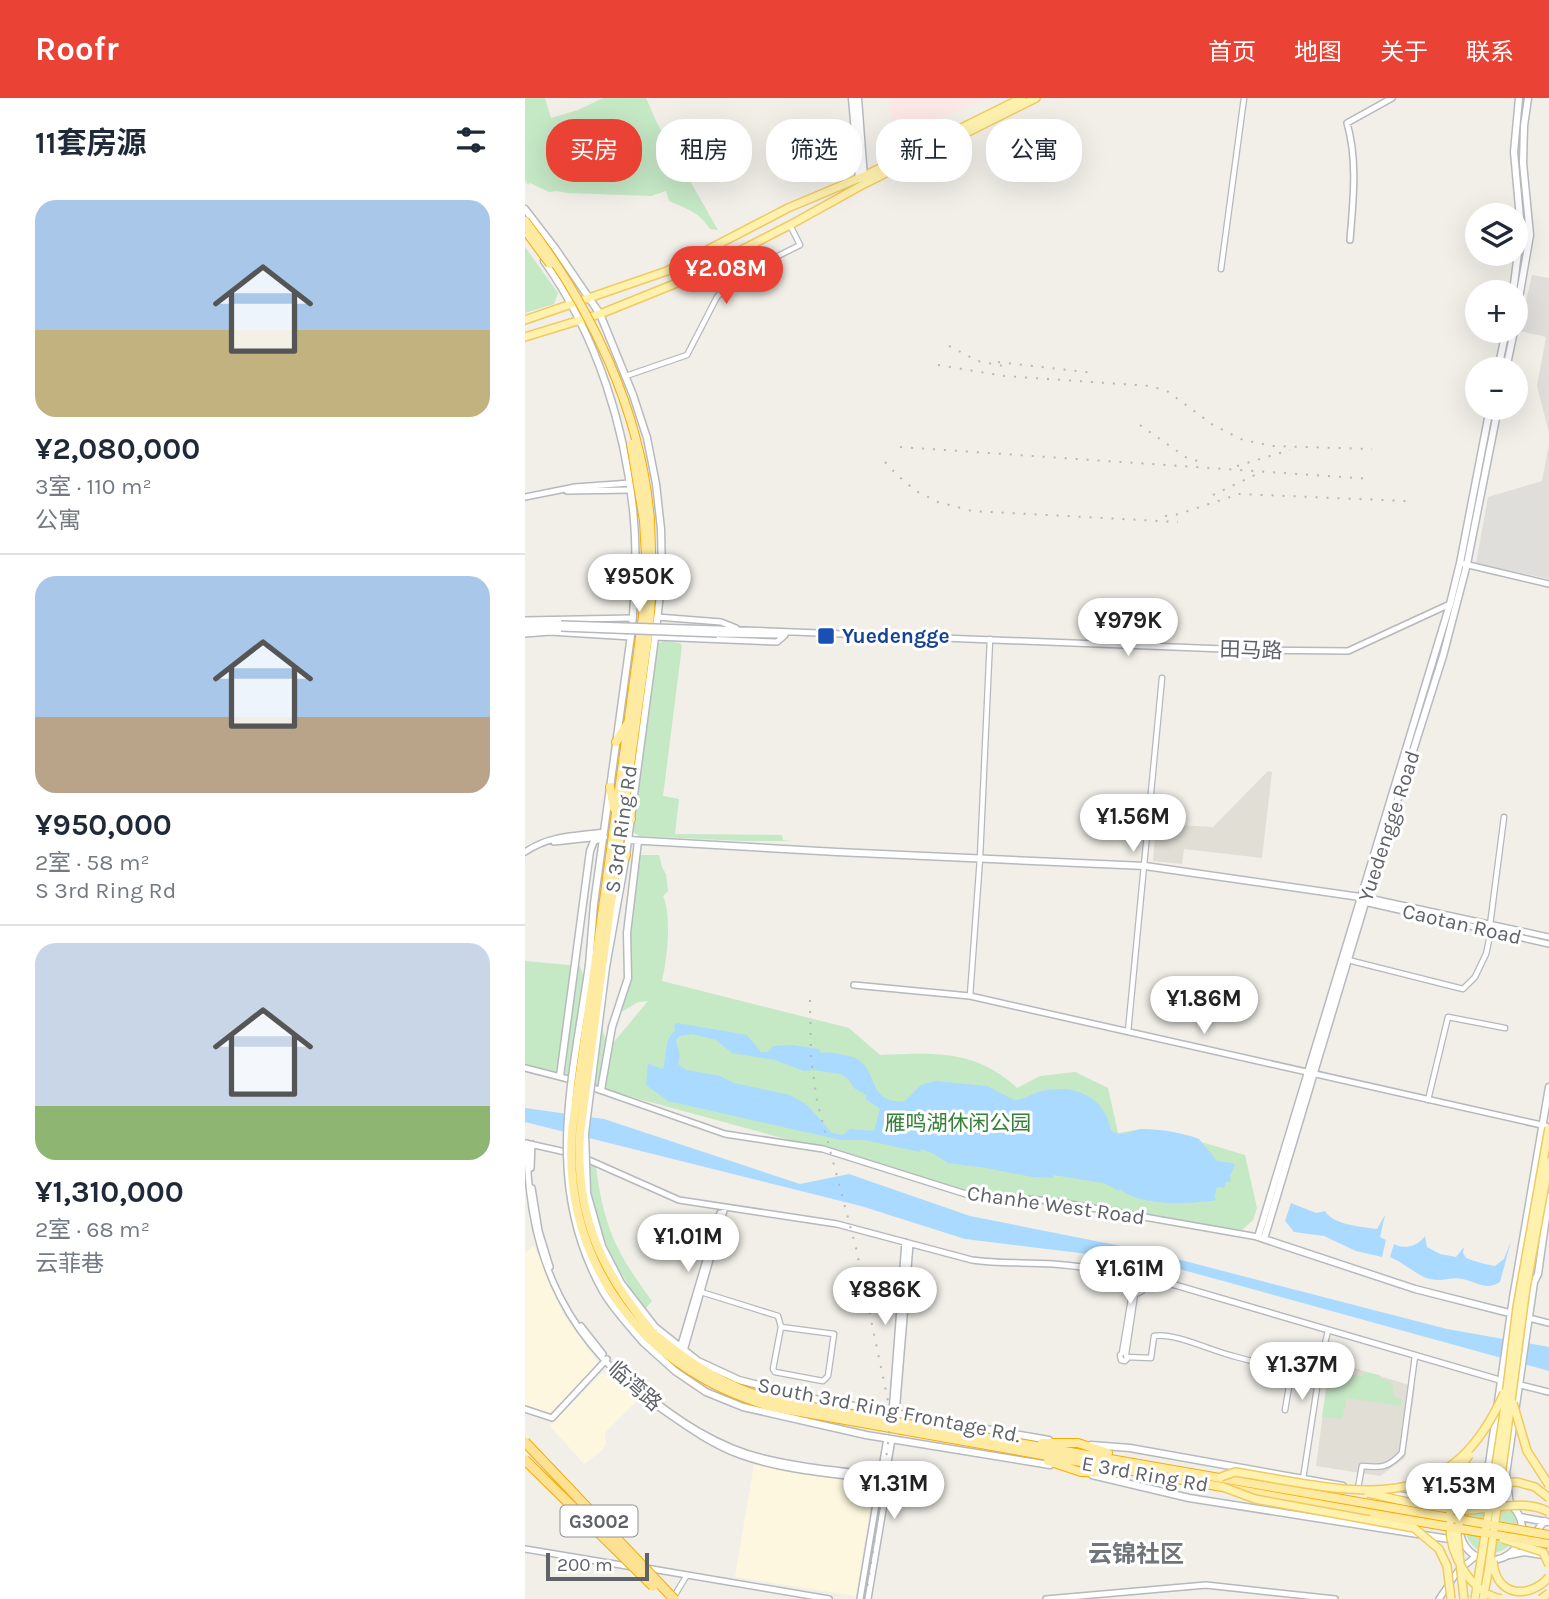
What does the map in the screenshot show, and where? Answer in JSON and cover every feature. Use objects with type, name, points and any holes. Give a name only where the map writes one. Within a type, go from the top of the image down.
[{"type":"highway","name":"S 3rd Ring Rd","points":[[525,221],[544,246],[593,326],[624,399],[646,482],[647,574],[598,966]]},
{"type":"highway","name":"S 3rd Ring Rd","points":[[525,230],[562,282],[600,353],[618,396],[647,521],[652,582],[649,628],[627,786],[572,1130],[570,1155],[575,1201],[587,1245],[597,1269],[632,1322],[696,1366],[749,1392]]},
{"type":"highway","points":[[616,742],[629,720]]},
{"type":"highway","points":[[627,786],[631,819]]},
{"type":"highway","points":[[610,787],[616,818]]},
{"type":"highway","points":[[614,875],[626,856]]},
{"type":"highway","name":"S 3rd Ring Rd","points":[[650,1335],[665,1354],[694,1375],[742,1399]]},
{"type":"highway","points":[[684,1351],[696,1366]]},
{"type":"highway","points":[[665,1354],[679,1374]]},
{"type":"highway","name":"E 3rd Ring Rd","points":[[749,1392],[839,1412],[1221,1477],[1472,1531],[1549,1544]]},
{"type":"highway","name":"E 3rd Ring Rd","points":[[742,1399],[772,1407],[1011,1451],[1223,1487],[1549,1535]]},
{"type":"highway","name":"G3002","points":[[525,1442],[673,1599]]},
{"type":"highway","points":[[1017,1442],[1078,1443],[1172,1469]]},
{"type":"highway","points":[[1011,1451],[1081,1472],[1140,1473]]},
{"type":"highway","name":"G3002","points":[[525,1460],[666,1599]]},
{"type":"main road","points":[[852,98],[855,119]]},
{"type":"main road","points":[[858,98],[859,119]]},
{"type":"main road","points":[[862,180],[1022,98]]},
{"type":"main road","points":[[862,180],[1036,98]]},
{"type":"main road","points":[[1515,280],[1521,229],[1514,152],[1519,98]]},
{"type":"main road","points":[[1522,280],[1530,239],[1523,140],[1528,98]]},
{"type":"main road","points":[[525,320],[667,271],[779,212],[857,182]]},
{"type":"main road","points":[[525,337],[578,322],[677,283],[790,225],[859,182]]},
{"type":"main road","name":"South 3rd Ring Frontage Rd.","points":[[525,209],[600,314],[626,376],[647,438],[661,529],[662,576],[626,856],[598,966]]},
{"type":"main road","name":"South 3rd Ring Frontage Rd.","points":[[525,238],[546,264],[578,322],[611,403],[630,486],[636,546],[633,618],[604,834],[598,966],[585,1133],[586,1185],[590,1210],[602,1246],[650,1335],[679,1374],[706,1392],[743,1407],[890,1438],[1039,1462],[1189,1498],[1462,1541]]},
{"type":"main road","name":"Yuedengge Road","points":[[1310,1072],[1348,960],[1450,604],[1464,564],[1488,420]]},
{"type":"main road","name":"Yuedengge Road","points":[[1261,1238],[1364,899],[1443,656],[1495,420]]},
{"type":"main road","points":[[560,1076],[590,851],[594,841],[604,834]]},
{"type":"main road","points":[[628,840],[1145,866],[1364,899]]},
{"type":"main road","points":[[601,1090],[612,1027],[628,978],[627,933],[638,841]]},
{"type":"main road","points":[[1546,1556],[1524,1552],[1487,1560],[1476,1556],[1462,1541],[1460,1523],[1469,1507],[1478,1500],[1488,1471],[1547,1126],[1549,1087]]},
{"type":"main road","points":[[1475,1599],[1511,1316],[1547,1126]]},
{"type":"main road","points":[[1483,1599],[1526,1289],[1549,1162]]},
{"type":"main road","points":[[1510,1505],[1506,1474],[1549,1196]]},
{"type":"main road","name":"Chanhe West Road","points":[[1261,1238],[1415,1289],[1529,1320]]},
{"type":"main road","name":"South 3rd Ring Frontage Rd.","points":[[650,1335],[739,1380],[774,1390],[1043,1440],[1130,1448],[1359,1490],[1469,1507]]},
{"type":"main road","points":[[1501,1599],[1490,1597],[1466,1574],[1454,1552],[1450,1531],[1453,1492],[1460,1469],[1492,1420],[1504,1383]]},
{"type":"main road","points":[[1511,1398],[1527,1451],[1549,1485]]},
{"type":"main road","points":[[1359,1490],[1399,1489],[1418,1483],[1444,1471],[1479,1440]]},
{"type":"main road","points":[[1221,1477],[1235,1472],[1359,1490],[1457,1510],[1524,1505],[1539,1507],[1549,1512]]},
{"type":"main road","points":[[1464,1599],[1457,1535],[1461,1513],[1473,1494],[1487,1484],[1517,1482],[1535,1487],[1549,1498]]},
{"type":"main road","points":[[1223,1487],[1255,1499],[1415,1528],[1439,1549],[1447,1566],[1451,1599]]},
{"type":"main road","points":[[1478,1500],[1498,1499],[1510,1505],[1520,1517],[1521,1534],[1516,1547],[1507,1556]]},
{"type":"main road","points":[[1441,1538],[1446,1519],[1444,1503]]},
{"type":"main road","points":[[1520,1517],[1547,1522]]},
{"type":"main road","points":[[1546,1556],[1538,1550],[1536,1538],[1537,1529],[1547,1522]]},
{"type":"main road","points":[[1472,1531],[1543,1552],[1549,1565]]},
{"type":"main road","points":[[1493,1542],[1495,1577],[1501,1587],[1510,1594],[1521,1597],[1532,1595],[1549,1577]]},
{"type":"main road","points":[[1534,1599],[1549,1596]]},
{"type":"main road","points":[[1541,1599],[1549,1596]]},
{"type":"street","points":[[1221,269],[1244,98]]},
{"type":"street","points":[[1350,240],[1353,160],[1352,138],[1347,123],[1392,98]]},
{"type":"street","points":[[626,376],[687,355],[716,298],[736,277],[800,244],[790,225]]},
{"type":"street","points":[[525,497],[557,491],[630,486]]},
{"type":"street","points":[[1464,564],[1549,584]]},
{"type":"street","name":"田马路","points":[[787,634],[1348,652],[1450,604]]},
{"type":"street","points":[[657,617],[721,622],[739,630]]},
{"type":"street","points":[[525,627],[633,618]]},
{"type":"street","points":[[525,627],[787,634]]},
{"type":"street","points":[[525,627],[550,632],[631,637]]},
{"type":"street","points":[[717,632],[739,630],[787,634]]},
{"type":"street","points":[[655,637],[777,642],[787,634]]},
{"type":"street","points":[[970,996],[980,858],[990,639]]},
{"type":"street","points":[[1128,1033],[1162,678]]},
{"type":"street","points":[[1348,960],[1463,989],[1475,977],[1486,954],[1504,817]]},
{"type":"street","points":[[525,853],[538,844],[557,838],[604,834]]},
{"type":"street","name":"Caotan Road","points":[[1364,899],[1549,944]]},
{"type":"street","name":"Caotan Road","points":[[1491,928],[1549,937]]},
{"type":"street","points":[[854,985],[970,996],[1547,1126]]},
{"type":"street","points":[[1429,1100],[1448,1017],[1506,1028]]},
{"type":"street","name":"Chanhe West Road","points":[[525,1068],[560,1076],[725,1134],[823,1149],[969,1195],[1053,1201],[1261,1238]]},
{"type":"street","points":[[528,1143],[594,1160],[679,1200],[837,1224],[989,1263],[1054,1264],[1146,1278],[1504,1383],[1549,1392]]},
{"type":"street","name":"临湾路","points":[[528,1143],[529,1196],[544,1260],[570,1315],[595,1350],[652,1398],[696,1429],[729,1447],[778,1461],[883,1478]]},
{"type":"street","points":[[684,1351],[724,1207]]},
{"type":"street","points":[[684,1351],[724,1207]]},
{"type":"street","points":[[894,1413],[908,1243]]},
{"type":"street","points":[[1122,1273],[1122,1283],[1133,1293]]},
{"type":"street","points":[[1133,1293],[1142,1291],[1146,1278]]},
{"type":"street","points":[[701,1292],[778,1316],[781,1327],[773,1369],[775,1372],[823,1381],[828,1376],[834,1334],[781,1327]]},
{"type":"street","points":[[1133,1293],[1121,1360],[1125,1361],[1127,1356],[1151,1358],[1154,1336],[1159,1335],[1286,1369],[1291,1375],[1286,1410]]},
{"type":"street","name":"Chanhe West Road","points":[[1529,1320],[1549,1323]]},
{"type":"street","points":[[1303,1479],[1328,1331]]},
{"type":"street","points":[[1359,1490],[1362,1466],[1381,1468],[1402,1453],[1415,1356]]},
{"type":"street","points":[[525,1409],[552,1418],[606,1360]]},
{"type":"street","points":[[860,1599],[890,1438]]},
{"type":"street","points":[[868,1599],[883,1478]]},
{"type":"street","points":[[525,1549],[829,1599]]},
{"type":"street","points":[[1439,1599],[1458,1571],[1476,1556]]},
{"type":"street","points":[[673,1599],[687,1575]]},
{"type":"street","points":[[1046,1599],[1206,1585],[1335,1599]]},
{"type":"shaded area","points":[[888,98],[988,98],[937,119],[892,119]]},
{"type":"shaded area","points":[[1532,275],[1549,278],[1549,433],[1537,386],[1546,337],[1528,333],[1528,292]]},
{"type":"shaded area","points":[[1549,444],[1549,579],[1476,563],[1488,497],[1542,481]]},
{"type":"shaded area","points":[[1268,771],[1272,772],[1262,858],[1184,849],[1182,864],[1153,861],[1156,824],[1213,827]]},
{"type":"shaded area","points":[[534,1245],[563,1314],[597,1361],[594,1368],[548,1415],[525,1405],[525,1253]]},
{"type":"shaded area","points":[[1330,1360],[1415,1387],[1405,1458],[1380,1476],[1316,1466]]},
{"type":"shaded area","points":[[602,1373],[611,1374],[639,1399],[605,1433],[606,1445],[601,1451],[584,1464],[550,1426]]},
{"type":"shaded area","points":[[754,1465],[867,1484],[873,1491],[856,1596],[735,1577]]},
{"type":"green space","points":[[525,98],[545,98],[551,118],[578,110],[603,98],[646,98],[656,121],[656,182],[691,182],[718,230],[710,229],[697,215],[669,201],[666,191],[651,196],[549,192],[530,183],[528,185],[525,180]]},
{"type":"green space","points":[[525,247],[558,293],[554,304],[525,313]]},
{"type":"green space","points":[[664,641],[680,643],[682,646],[663,796],[679,799],[675,834],[782,835],[783,840],[792,841],[639,836],[632,831],[657,644]]},
{"type":"green space","name":"雁鸣湖休闲公园","points":[[640,855],[659,855],[666,874],[668,891],[663,896],[668,938],[662,981],[849,1028],[880,1055],[936,1054],[970,1060],[1002,1075],[1017,1088],[1040,1076],[1075,1072],[1108,1088],[1118,1133],[1141,1129],[1198,1141],[1245,1155],[1257,1208],[1253,1220],[1241,1231],[973,1195],[823,1149],[525,1068],[525,961],[580,966],[609,1048],[648,1001],[638,1002],[618,1014],[630,977],[630,935]]},
{"type":"green space","points":[[589,1164],[596,1167],[603,1207],[613,1238],[629,1268],[652,1301],[645,1309],[613,1259],[605,1241],[593,1203]]},
{"type":"green space","points":[[1330,1363],[1348,1366],[1347,1374],[1362,1376],[1364,1372],[1380,1375],[1380,1379],[1393,1385],[1394,1397],[1402,1399],[1401,1406],[1347,1398],[1342,1419],[1322,1417]]},
{"type":"green space","points":[[1491,1501],[1501,1503],[1509,1509],[1515,1517],[1515,1537],[1509,1545],[1501,1551],[1491,1553],[1481,1551],[1473,1545],[1467,1537],[1465,1527],[1467,1517],[1473,1509],[1481,1503]]},
{"type":"water","points":[[677,1023],[747,1035],[761,1052],[768,1052],[773,1046],[792,1045],[819,1049],[821,1053],[853,1057],[865,1065],[879,1093],[893,1101],[905,1101],[921,1085],[935,1081],[987,1086],[1014,1100],[1053,1089],[1075,1091],[1094,1100],[1102,1108],[1111,1130],[1115,1133],[1157,1130],[1199,1139],[1217,1161],[1235,1165],[1230,1176],[1231,1182],[1226,1182],[1224,1188],[1217,1187],[1214,1197],[1217,1200],[1181,1203],[1153,1201],[1129,1195],[1104,1183],[1054,1175],[1053,1178],[1033,1177],[948,1163],[921,1149],[920,1152],[865,1140],[841,1140],[668,1101],[646,1085],[648,1064],[663,1069],[667,1043],[675,1031],[674,1026]],"holes":[[[692,1034],[716,1040],[732,1053],[775,1060],[804,1071],[841,1074],[880,1109],[874,1131],[850,1129],[843,1135],[832,1133],[807,1105],[790,1095],[734,1083],[720,1076],[686,1070],[678,1064],[680,1056],[676,1040],[680,1036]]]},
{"type":"water","points":[[525,1108],[604,1119],[800,1184],[849,1174],[970,1216],[1146,1251],[1447,1329],[1549,1347],[1549,1371],[1154,1262],[965,1239],[861,1206],[525,1122]]},
{"type":"water","points":[[1291,1203],[1316,1213],[1325,1211],[1341,1222],[1377,1229],[1385,1215],[1380,1237],[1386,1240],[1382,1257],[1356,1251],[1324,1236],[1294,1232],[1285,1221]]},
{"type":"water","points":[[1425,1236],[1427,1247],[1440,1254],[1456,1257],[1464,1247],[1466,1258],[1495,1266],[1504,1259],[1511,1241],[1500,1282],[1486,1286],[1458,1278],[1430,1279],[1390,1257],[1394,1244],[1411,1246]]},
{"type":"railway","points":[[949,346],[978,361],[1008,367]]},
{"type":"railway","points":[[998,362],[1095,373]]},
{"type":"railway","points":[[938,365],[1005,376],[1150,386],[1167,391],[1213,425],[1243,440],[1273,446],[1372,449]]},
{"type":"railway","points":[[1140,425],[1187,458],[1202,462]]},
{"type":"railway","points":[[900,447],[1372,479]]},
{"type":"railway","points":[[1237,466],[1290,450]]},
{"type":"railway","points":[[885,462],[916,491],[938,502],[972,511],[1178,522]]},
{"type":"railway","points":[[1213,495],[1257,474]]},
{"type":"railway","points":[[1165,516],[1239,494],[1406,501]]},
{"type":"railway","points":[[810,1000],[811,1058],[817,1101],[856,1248],[888,1401],[889,1434],[867,1589]]},
{"type":"place","name":"Yuedengge","points":[[826,636]]},
{"type":"district","name":"云锦社区","points":[[1136,1554]]}]
